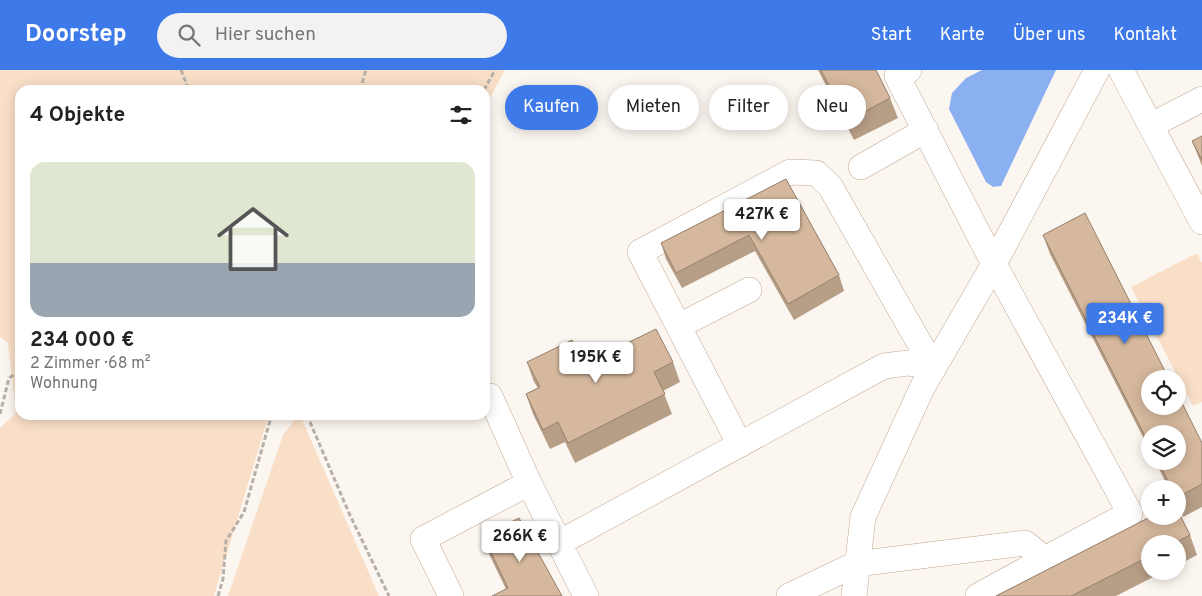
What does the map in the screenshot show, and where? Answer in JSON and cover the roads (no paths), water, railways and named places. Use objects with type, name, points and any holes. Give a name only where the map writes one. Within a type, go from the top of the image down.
[{"type":"lane","points":[[909,70],[897,76],[994,264],[1130,513],[978,596]]},
{"type":"lane","points":[[854,596],[856,564],[863,517],[933,367],[994,264],[1097,70]]},
{"type":"lane","points":[[1121,70],[1202,222]]},
{"type":"lane","points":[[1152,125],[1202,99]]},
{"type":"lane","points":[[861,167],[926,130]]},
{"type":"lane","points":[[740,445],[640,252],[790,172],[816,173],[830,186],[933,367]]},
{"type":"lane","points":[[678,326],[749,290]]},
{"type":"lane","points":[[559,543],[884,366],[908,363],[933,367]]},
{"type":"lane","points":[[490,396],[528,483],[586,596]]},
{"type":"lane","points":[[451,596],[423,539],[528,483]]},
{"type":"lane","points":[[790,596],[856,564],[1025,543],[1045,559]]},
{"type":"water","points":[[982,70],[1056,70],[1001,186],[993,187],[986,182],[949,109],[952,93],[966,78]]}]
